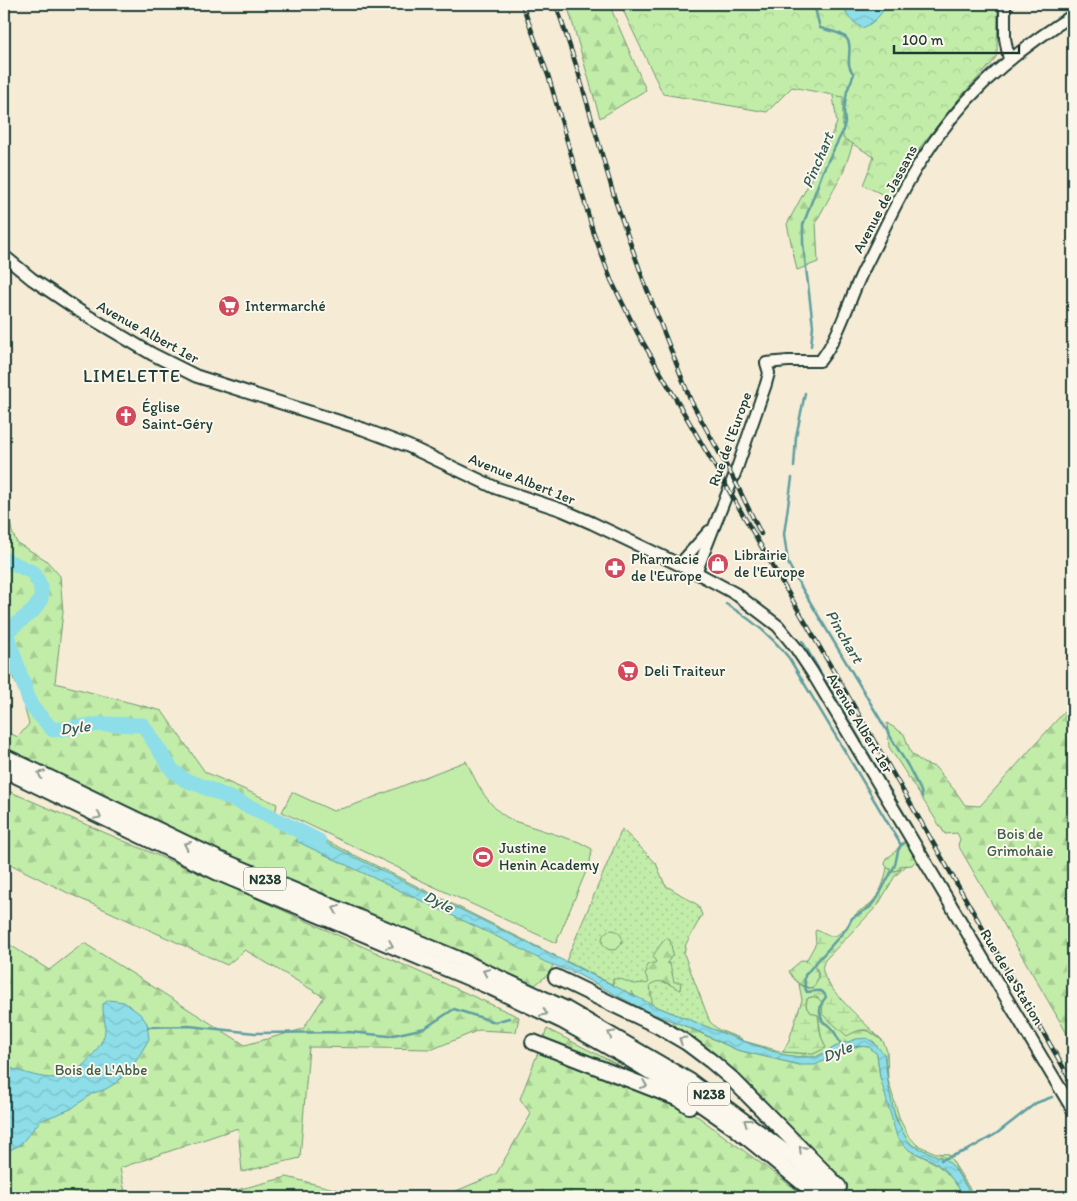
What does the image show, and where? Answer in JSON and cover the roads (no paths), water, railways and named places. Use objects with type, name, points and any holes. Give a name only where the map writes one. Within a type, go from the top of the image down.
[{"type":"highway","name":"N238","points":[[4,756],[221,860],[456,958],[528,998],[629,1044],[690,1081],[795,1159],[839,1197]]},
{"type":"highway","name":"N238","points":[[4,770],[216,872],[459,973],[528,998]]},
{"type":"highway","points":[[556,977],[658,1026],[687,1043],[711,1061],[732,1078],[845,1193],[846,1197]]},
{"type":"highway","name":"N238","points":[[564,1015],[735,1128],[820,1197]]},
{"type":"highway","points":[[533,1042],[679,1099],[720,1126],[735,1128]]},
{"type":"main road","name":"Avenue Albert 1er","points":[[4,256],[74,308],[152,354],[196,376],[362,429],[408,446],[496,488],[592,522],[736,594],[778,626],[796,648],[923,859]]},
{"type":"main road","name":"Rue de la Station","points":[[923,859],[1073,1110]]},
{"type":"street","points":[[1005,4],[1005,38],[1009,60]]},
{"type":"street","name":"Avenue de Jassans","points":[[766,363],[820,361],[833,343],[856,286],[898,202],[918,165],[940,133],[977,89],[1009,60],[1051,28],[1073,15]]},
{"type":"street","name":"Rue de l'Europe","points":[[697,574],[766,384],[768,373],[766,363]]},
{"type":"street","name":"Rue de l'Europe","points":[[679,565],[714,525]]},
{"type":"water","points":[[849,4],[887,4],[876,19],[862,28],[851,20],[846,13]]},
{"type":"water","points":[[302,831],[655,1006],[740,1040],[784,1055],[816,1057],[837,1046],[856,1039],[867,1038],[884,1054],[895,1117],[906,1138],[912,1145],[946,1160],[952,1165],[973,1197],[964,1197],[945,1170],[933,1161],[909,1150],[897,1137],[880,1077],[877,1054],[869,1047],[859,1046],[839,1051],[832,1057],[815,1065],[800,1065],[737,1050],[693,1029],[648,1012],[575,973],[545,962],[508,942],[296,841]]},
{"type":"water","points":[[109,1000],[124,1002],[140,1014],[147,1023],[149,1039],[133,1066],[116,1083],[104,1090],[93,1093],[71,1109],[40,1121],[20,1145],[4,1153],[4,1066],[49,1078],[70,1074],[80,1068],[95,1052],[103,1038],[105,1028],[103,1004]]},
{"type":"waterway","name":"Pinchart","points":[[811,346],[813,326],[803,243],[803,225],[823,171],[842,133],[845,123],[844,110],[847,91],[854,74],[849,66],[849,45],[847,39],[839,33],[820,28],[814,4]]},
{"type":"waterway","name":"Pinchart","points":[[794,467],[796,437],[805,393]]},
{"type":"waterway","name":"Pinchart","points":[[792,478],[784,534],[788,563],[908,766],[921,791],[922,797]]},
{"type":"waterway","name":"Dyle","points":[[4,559],[34,573],[41,587],[41,599],[33,611],[6,632],[31,706],[53,730],[102,724],[143,725],[172,770],[185,780],[264,813],[319,841]]},
{"type":"waterway","points":[[726,604],[760,628],[789,658],[901,845]]},
{"type":"waterway","points":[[802,641],[913,829]]},
{"type":"waterway","name":"Pinchart","points":[[842,1047],[832,1029],[821,1019],[820,1009],[826,997],[820,991],[807,992],[805,975],[847,928],[852,918],[869,908],[878,897],[895,865],[898,851],[901,845],[905,843]]},
{"type":"waterway","points":[[148,1027],[189,1026],[255,1033],[349,1032],[389,1036],[425,1028],[454,1009],[495,1022],[509,1018]]},
{"type":"waterway","points":[[941,1160],[968,1150],[996,1134],[1036,1103],[1052,1097]]},
{"type":"railway","points":[[522,4],[549,78],[593,231],[611,280],[637,332],[1073,1084]]},
{"type":"railway","points":[[556,4],[577,68],[616,203],[646,287],[691,401],[738,487],[761,534]]},
{"type":"place","name":"Intermarché","points":[[229,306]]},
{"type":"place","name":"Église Saint-Géry","points":[[126,416]]},
{"type":"place","name":"Librairie de l'Europe","points":[[718,564]]},
{"type":"place","name":"Pharmacie de l'Europe","points":[[615,568]]},
{"type":"place","name":"Deli Traiteur","points":[[628,671]]},
{"type":"place","name":"Justine Henin Academy","points":[[483,857]]},
{"type":"district","name":"LIMELETTE","points":[[132,376]]},
{"type":"park label","name":"Bois de Grimohaie","points":[[1020,842]]},
{"type":"park label","name":"Bois de L'Abbe","points":[[101,1070]]}]
